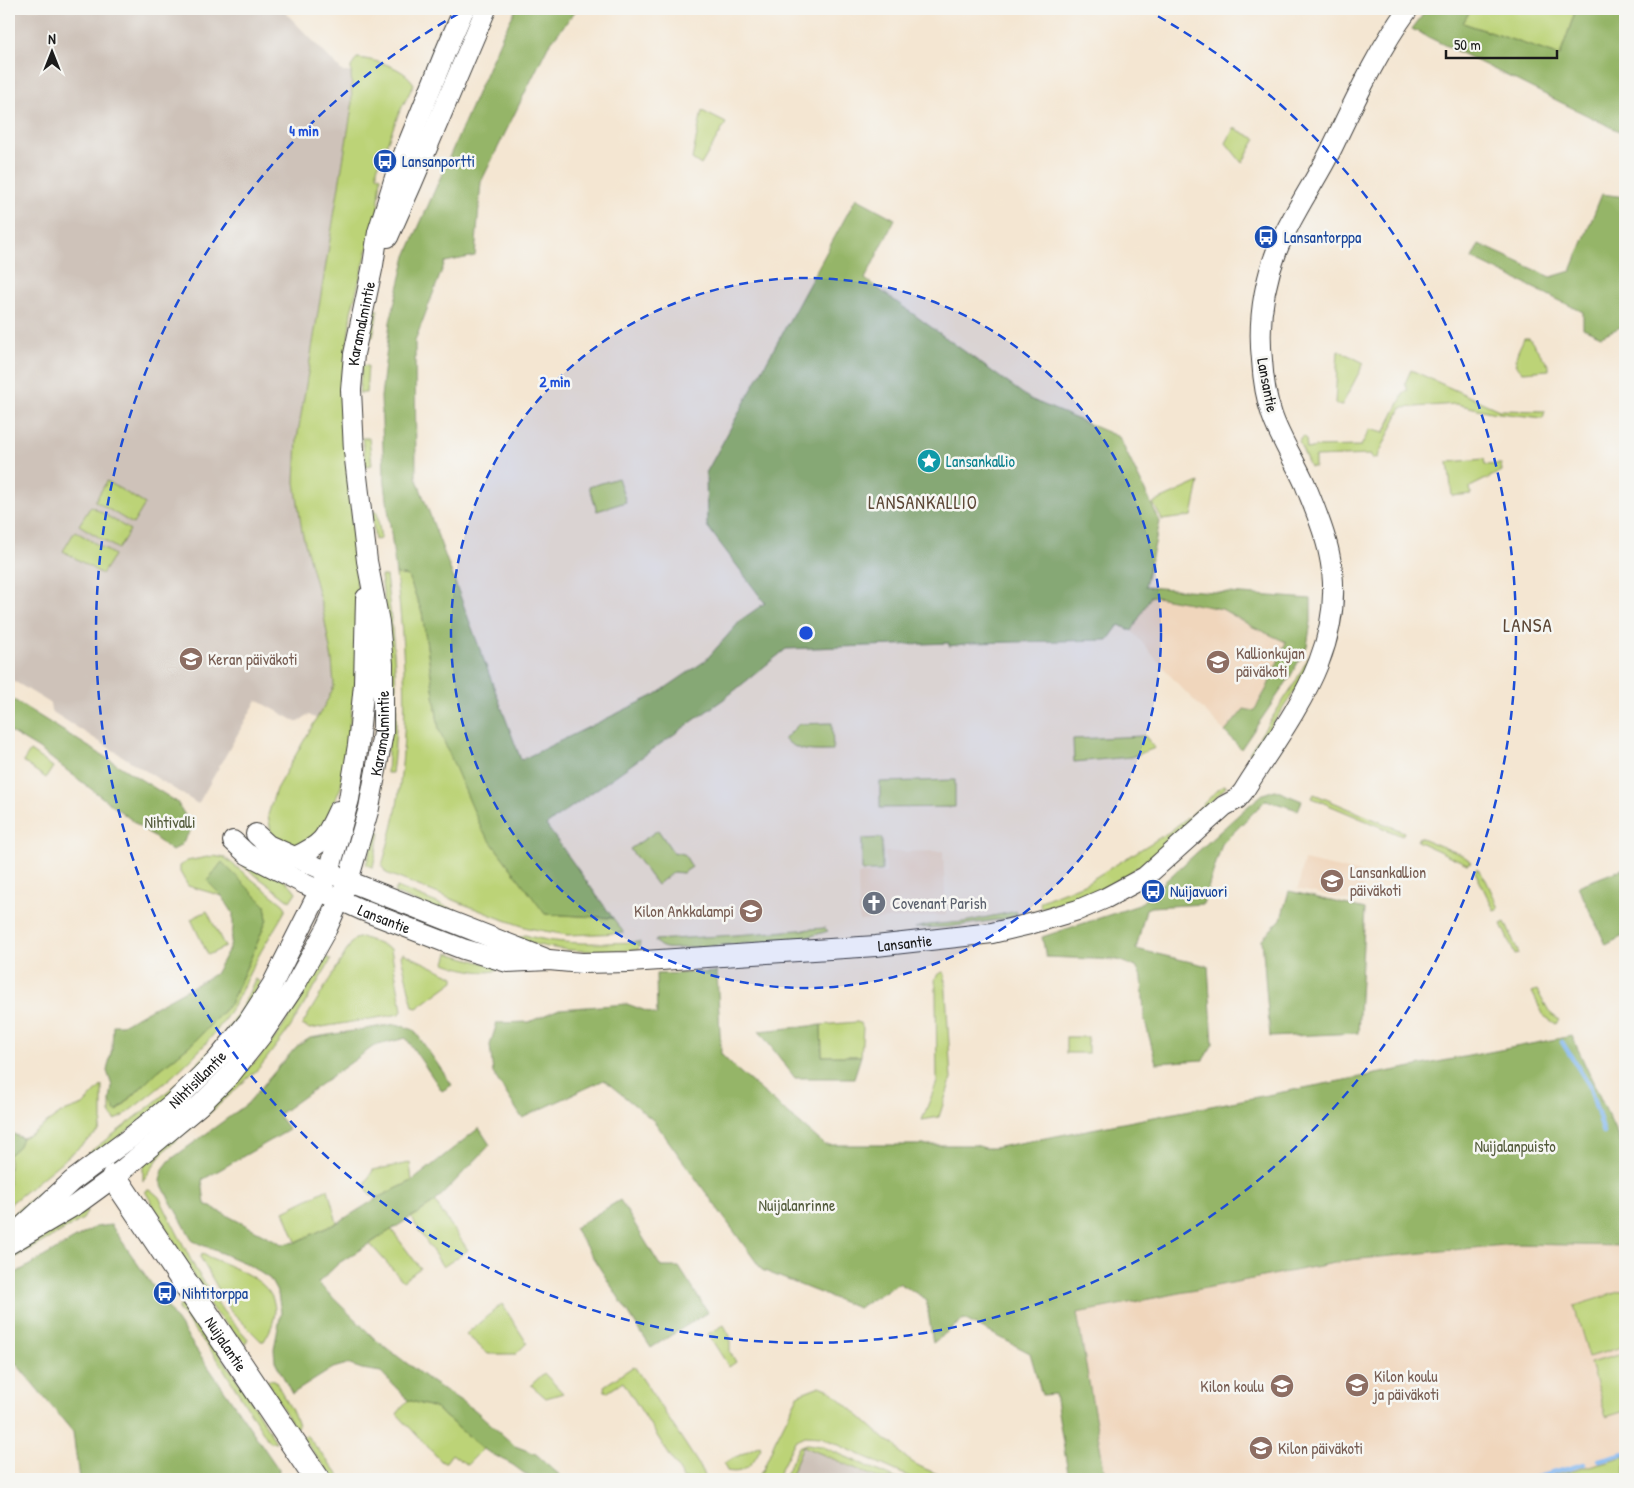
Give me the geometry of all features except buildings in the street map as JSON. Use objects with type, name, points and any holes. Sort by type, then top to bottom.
[{"type":"main road","name":"Nuijalantie","points":[[108,1168],[317,1479]]},
{"type":"street","name":"Karamalmintie","points":[[340,901],[348,881],[369,808],[383,733],[383,664],[379,622],[367,561],[354,451],[352,390],[354,354],[378,232],[397,171],[464,9]]},
{"type":"street","name":"Karamalmintie","points":[[373,265],[412,184],[486,9]]},
{"type":"street","name":"Lansantie","points":[[233,841],[248,854],[340,901],[456,946],[507,962],[548,960],[582,963],[629,962],[876,946],[992,932],[1030,924],[1078,910],[1106,898],[1145,877],[1224,806],[1237,799],[1243,792],[1307,692],[1317,669],[1331,624],[1333,600],[1332,570],[1323,531],[1301,476],[1272,414],[1261,359],[1263,301],[1270,271],[1281,242],[1324,162],[1372,65],[1408,9]]},
{"type":"street","name":"Karamalmintie","points":[[329,872],[350,799],[353,778],[364,684],[367,561]]},
{"type":"street","name":"Karamalmintie","points":[[294,857],[316,847],[328,832],[353,778]]},
{"type":"street","name":"Lansantie","points":[[256,834],[268,845],[348,881],[548,960]]},
{"type":"street","name":"Nihtisillantie","points":[[9,1244],[77,1204],[108,1168],[130,1138],[174,1103],[216,1061],[248,1022],[272,985],[329,872]]},
{"type":"street","name":"Nihtisillantie","points":[[9,1238],[72,1181],[108,1168],[200,1105],[230,1075],[261,1036],[294,987],[340,901]]},
{"type":"shaded area","points":[[9,9],[282,9],[343,72],[395,73],[351,212],[341,719],[317,719],[309,715],[297,722],[257,700],[198,804],[51,711],[50,703],[9,678]]},
{"type":"shaded area","name":"Kallionkujan päiväkoti","points":[[1151,596],[1222,609],[1253,627],[1286,641],[1267,688],[1254,712],[1244,709],[1225,732],[1177,683],[1132,631]]},
{"type":"shaded area","points":[[943,851],[946,915],[859,921],[858,874],[886,873],[885,852]]},
{"type":"shaded area","name":"Lansankallion päiväkoti","points":[[1304,860],[1366,874],[1359,903],[1298,889]]},
{"type":"shaded area","name":"Kilon koulu ja päiväkoti","points":[[1514,1244],[1625,1246],[1625,1456],[1543,1479],[1105,1479],[1076,1313],[1350,1260]]},
{"type":"shaded area","points":[[802,1446],[880,1479],[789,1479]]},
{"type":"green space","points":[[516,9],[577,9],[548,46],[481,182],[475,256],[445,262],[415,341],[416,477],[521,760],[655,695],[705,661],[742,619],[765,603],[707,526],[706,473],[856,198],[895,219],[865,279],[1030,399],[1119,437],[1160,522],[1145,587],[1311,599],[1311,622],[1307,646],[1290,677],[1241,749],[1225,732],[1244,709],[1254,711],[1267,688],[1286,642],[1253,627],[1222,609],[1151,596],[1132,631],[1119,625],[1108,640],[971,643],[949,646],[949,643],[786,649],[724,699],[546,825],[613,918],[545,914],[482,830],[439,730],[422,612],[408,576],[396,574],[384,475],[381,397],[390,322],[406,256],[503,34]]},
{"type":"green space","points":[[1427,9],[1471,9],[1463,23],[1560,56],[1575,9],[1625,9],[1625,134],[1412,29]]},
{"type":"green space","points":[[1471,9],[1575,9],[1560,56],[1463,23]]},
{"type":"green space","points":[[357,58],[389,65],[404,73],[414,84],[399,113],[377,169],[377,175],[381,177],[378,211],[351,312],[343,391],[359,612],[359,657],[341,787],[320,835],[306,844],[295,846],[280,842],[271,832],[268,815],[276,789],[334,686],[332,660],[323,611],[302,532],[295,482],[297,439],[352,107],[351,67]]},
{"type":"green space","points":[[702,111],[726,123],[701,165],[692,159]]},
{"type":"green space","points":[[1234,128],[1256,139],[1242,163],[1226,143]]},
{"type":"green space","points":[[1602,194],[1625,197],[1625,325],[1601,336],[1583,328],[1583,312],[1472,258],[1479,244],[1551,277],[1571,271]]},
{"type":"green space","points":[[372,309],[378,310],[373,337],[366,336]]},
{"type":"green space","points":[[1524,338],[1529,338],[1549,366],[1549,370],[1523,372],[1519,368],[1516,356]]},
{"type":"green space","points":[[1338,350],[1364,363],[1342,405],[1335,404]]},
{"type":"green space","points":[[362,365],[368,366],[366,393],[359,393]]},
{"type":"green space","points":[[1411,370],[1499,410],[1545,411],[1543,418],[1491,412],[1456,404],[1401,408],[1377,458],[1372,458],[1371,455],[1315,457],[1315,467],[1310,467],[1299,442],[1300,439],[1304,436],[1306,438],[1307,449],[1314,447],[1361,446],[1370,429],[1384,433],[1404,393],[1408,391],[1405,383]]},
{"type":"green space","points":[[362,438],[369,438],[372,465],[366,466]]},
{"type":"green space","points":[[1484,459],[1485,465],[1501,464],[1502,471],[1470,487],[1471,494],[1452,496],[1448,462]]},
{"type":"green space","points":[[618,478],[626,502],[597,511],[589,487]]},
{"type":"green space","points":[[107,481],[145,504],[133,524],[95,501]]},
{"type":"green space","points":[[1199,482],[1192,516],[1162,520],[1153,503]]},
{"type":"green space","points":[[91,506],[130,530],[118,549],[79,525]]},
{"type":"green space","points":[[371,512],[377,512],[381,539],[375,540]]},
{"type":"green space","points":[[75,531],[114,555],[102,574],[63,551]]},
{"type":"green space","points":[[396,574],[408,576],[422,612],[439,730],[545,914],[613,918],[624,933],[567,935],[528,928],[386,873],[382,866],[398,799],[405,714],[402,630]]},
{"type":"green space","points":[[381,576],[386,576],[395,674],[396,724],[392,773],[387,773],[386,612]]},
{"type":"green space","points":[[1314,651],[1304,677],[1253,753],[1249,753],[1296,681],[1309,656]]},
{"type":"green space","name":"Nihtivalli","points":[[9,697],[177,802],[191,830],[180,846],[172,851],[39,749],[9,731]]},
{"type":"green space","points":[[832,723],[833,751],[801,749],[784,739],[799,724]]},
{"type":"green space","points":[[1145,736],[1155,748],[1131,757],[1074,762],[1073,739]]},
{"type":"green space","points":[[30,751],[53,767],[46,778],[23,762]]},
{"type":"green space","points":[[955,780],[955,807],[880,808],[880,782]]},
{"type":"green space","points":[[1223,785],[1226,786],[1225,788],[1185,829],[1164,847],[1121,878],[1097,891],[1070,901],[1041,908],[1041,901],[1086,883],[1169,832],[1197,810]]},
{"type":"green space","points":[[1275,790],[1302,801],[1298,810],[1266,800],[1222,844],[1203,904],[1151,907],[1146,909],[1136,949],[1208,966],[1213,1044],[1203,1060],[1156,1063],[1144,1017],[1142,978],[1136,967],[1118,960],[1046,957],[1042,937],[1139,905],[1247,807],[1263,794]]},
{"type":"green space","points":[[1314,794],[1404,832],[1402,836],[1312,798]]},
{"type":"green space","points":[[658,830],[673,852],[684,854],[692,867],[683,873],[673,872],[657,885],[630,849]]},
{"type":"green space","points":[[376,831],[380,833],[373,867],[366,865]]},
{"type":"green space","points":[[1419,837],[1462,855],[1472,862],[1467,864],[1417,841]]},
{"type":"green space","points":[[882,838],[882,871],[862,871],[862,839]]},
{"type":"green space","points":[[213,856],[225,858],[283,904],[286,908],[285,911],[257,958],[234,1004],[209,1040],[151,1094],[115,1120],[110,1113],[110,1101],[117,1112],[158,1071],[196,1040],[230,1004],[267,919],[265,905],[222,863],[207,881],[222,896],[188,886],[180,872],[180,866],[187,861]]},
{"type":"green space","points":[[222,862],[265,905],[267,919],[256,946],[230,1004],[196,1040],[158,1071],[116,1112],[110,1101],[112,1086],[107,1071],[112,1049],[113,1025],[122,1025],[215,974],[230,947],[233,913],[222,896],[207,881]]},
{"type":"green space","points":[[243,864],[265,871],[286,881],[296,892],[290,901],[243,866]]},
{"type":"green space","points":[[1477,868],[1486,880],[1499,908],[1494,910],[1475,872]]},
{"type":"green space","points":[[1625,868],[1625,935],[1606,945],[1578,886]]},
{"type":"green space","points":[[397,887],[457,911],[454,917],[394,893]]},
{"type":"green space","points":[[1289,891],[1365,909],[1358,1033],[1270,1037],[1262,939],[1281,919]]},
{"type":"green space","points":[[207,911],[225,947],[208,955],[191,919]]},
{"type":"green space","points":[[1017,911],[1017,914],[1009,918],[949,927],[915,928],[964,922]]},
{"type":"green space","points":[[1505,922],[1519,954],[1515,955],[1501,924]]},
{"type":"green space","points":[[825,928],[828,931],[798,940],[671,948],[660,946],[655,940],[736,935]]},
{"type":"green space","points":[[525,935],[568,942],[640,942],[638,950],[577,950],[547,947],[517,939]]},
{"type":"green space","points":[[362,937],[391,949],[402,1010],[400,1014],[310,1029],[302,1025],[352,942]]},
{"type":"green space","points":[[403,953],[454,977],[454,981],[417,1008],[413,1007],[401,956]]},
{"type":"green space","points":[[448,953],[501,968],[496,971],[482,972],[457,967],[445,963]]},
{"type":"green space","points":[[326,957],[331,960],[290,1028],[260,1067],[211,1112],[168,1147],[143,1181],[143,1167],[148,1158],[259,1058],[281,1030]]},
{"type":"green space","name":"Nuijalanpuisto","points":[[717,972],[721,1054],[825,1145],[975,1145],[994,1148],[1572,1036],[1625,1152],[1625,1246],[1514,1244],[1350,1260],[1077,1313],[1105,1479],[1069,1479],[1055,1394],[1042,1395],[1030,1353],[964,1319],[933,1343],[926,1299],[899,1283],[858,1308],[762,1270],[654,1121],[604,1080],[522,1118],[493,1073],[490,1045],[497,1023],[529,1022],[559,1009],[627,1004],[657,1015],[656,974]]},
{"type":"green space","points":[[943,972],[945,974],[951,1080],[939,1117],[922,1120],[937,1082],[935,979],[938,974]]},
{"type":"green space","points":[[255,979],[260,982],[251,1003],[240,1021],[165,1103],[72,1171],[73,1165],[165,1094],[187,1074],[226,1031],[242,1007]]},
{"type":"green space","points":[[1537,990],[1549,1012],[1559,1020],[1556,1024],[1544,1016],[1532,992]]},
{"type":"green space","points":[[857,1022],[863,1028],[861,1056],[822,1056],[821,1025]]},
{"type":"green space","points":[[396,1024],[414,1030],[452,1085],[442,1091],[406,1038],[374,1046],[278,1115],[289,1130],[202,1180],[205,1204],[282,1244],[296,1242],[337,1223],[379,1197],[412,1181],[479,1128],[490,1145],[435,1202],[339,1263],[318,1283],[376,1340],[429,1380],[475,1410],[515,1446],[536,1454],[564,1479],[532,1479],[513,1465],[483,1449],[435,1408],[408,1400],[381,1372],[347,1364],[333,1368],[292,1394],[275,1361],[274,1349],[281,1312],[278,1294],[270,1279],[247,1264],[193,1241],[160,1181],[163,1169],[170,1160],[247,1104],[296,1047],[310,1038]]},
{"type":"green space","points":[[821,1025],[822,1056],[861,1056],[854,1078],[795,1078],[759,1031]]},
{"type":"green space","points":[[1066,1037],[1088,1037],[1088,1053],[1066,1053]]},
{"type":"green space","points":[[102,1085],[102,1122],[99,1131],[9,1205],[9,1132],[22,1138],[33,1133],[61,1113],[83,1105]]},
{"type":"green space","points":[[9,1132],[22,1138],[19,1146],[9,1155]]},
{"type":"green space","points":[[410,1163],[412,1181],[379,1197],[368,1193],[365,1184],[373,1170]]},
{"type":"green space","points":[[61,1175],[65,1179],[9,1225],[9,1217]]},
{"type":"green space","points":[[328,1189],[337,1223],[296,1242],[284,1211]]},
{"type":"green space","points":[[148,1190],[159,1197],[196,1270],[223,1311],[248,1339],[246,1344],[211,1307],[145,1191]]},
{"type":"green space","points":[[620,1200],[661,1267],[679,1267],[708,1312],[651,1348],[574,1228]]},
{"type":"green space","points":[[435,1202],[468,1250],[443,1267],[411,1218]]},
{"type":"green space","points":[[86,1209],[87,1212],[83,1219],[9,1261],[9,1255],[34,1242]]},
{"type":"green space","points":[[111,1225],[279,1470],[278,1477],[275,1479],[79,1479],[73,1432],[9,1355],[9,1277],[95,1227]]},
{"type":"green space","points":[[391,1229],[420,1268],[403,1281],[370,1244]]},
{"type":"green space","points":[[202,1254],[248,1275],[261,1284],[270,1294],[275,1307],[273,1322],[264,1341],[261,1341],[231,1311],[200,1257]]},
{"type":"green space","points":[[1625,1290],[1625,1346],[1589,1357],[1574,1306]]},
{"type":"green space","points":[[181,1304],[201,1327],[241,1385],[276,1442],[269,1442],[218,1360],[178,1309]]},
{"type":"green space","points":[[502,1304],[527,1343],[516,1354],[488,1354],[466,1334]]},
{"type":"green space","points":[[724,1325],[730,1336],[730,1352],[736,1362],[729,1367],[708,1334]]},
{"type":"green space","points":[[1625,1353],[1625,1411],[1606,1417],[1590,1363]]},
{"type":"green space","points":[[634,1366],[703,1471],[706,1479],[682,1479],[682,1475],[623,1382],[608,1392],[605,1391],[604,1386]]},
{"type":"green space","points":[[544,1373],[563,1393],[546,1398],[531,1385]]},
{"type":"green space","points":[[267,1379],[275,1380],[292,1410],[298,1426],[295,1429],[279,1402]]},
{"type":"green space","points":[[820,1386],[830,1390],[886,1440],[895,1445],[908,1459],[949,1479],[914,1479],[821,1437],[805,1436],[795,1441],[776,1479],[755,1479],[763,1470],[775,1441],[799,1394]]},
{"type":"green space","points":[[408,1400],[435,1408],[483,1449],[467,1465],[452,1454],[446,1462],[442,1462],[397,1414]]},
{"type":"green space","points":[[306,1435],[342,1479],[334,1479],[302,1438]]},
{"type":"green space","points":[[807,1444],[821,1446],[897,1479],[880,1479],[803,1446],[789,1479],[783,1479],[799,1447]]},
{"type":"green space","points":[[760,1445],[761,1448],[748,1467],[734,1472],[727,1471],[724,1463]]},
{"type":"green space","points":[[1625,1456],[1625,1479],[1543,1479]]},
{"type":"waterway","points":[[1562,1042],[1589,1085],[1604,1133]]},
{"type":"waterway","points":[[1599,1460],[1625,1453]]},
{"type":"waterway","points":[[1531,1479],[1584,1464]]},
{"type":"place","name":"Lansanportti","points":[[385,161]]},
{"type":"place","name":"Lansantorppa","points":[[1266,237]]},
{"type":"place","name":"Lansankallio","points":[[929,461]]},
{"type":"place","name":"Keran päiväkoti","points":[[191,659]]},
{"type":"place","name":"Kallionkujan päiväkoti","points":[[1218,662]]},
{"type":"place","name":"Lansankallion päiväkoti","points":[[1332,881]]},
{"type":"place","name":"Nuijavuori","points":[[1153,891]]},
{"type":"place","name":"Covenant Parish","points":[[874,903]]},
{"type":"place","name":"Kilon Ankkalampi","points":[[751,911]]},
{"type":"place","name":"Nihtitorppa","points":[[165,1293]]},
{"type":"place","name":"Kilon koulu ja päiväkoti","points":[[1357,1385]]},
{"type":"place","name":"Kilon koulu","points":[[1282,1386]]},
{"type":"place","name":"Kilon päiväkoti","points":[[1261,1448]]},
{"type":"district","name":"LANSANKALLIO","points":[[923,503]]},
{"type":"district","name":"LANSA","points":[[1528,625]]},
{"type":"park label","name":"Nuijalanrinne","points":[[797,1205]]}]
